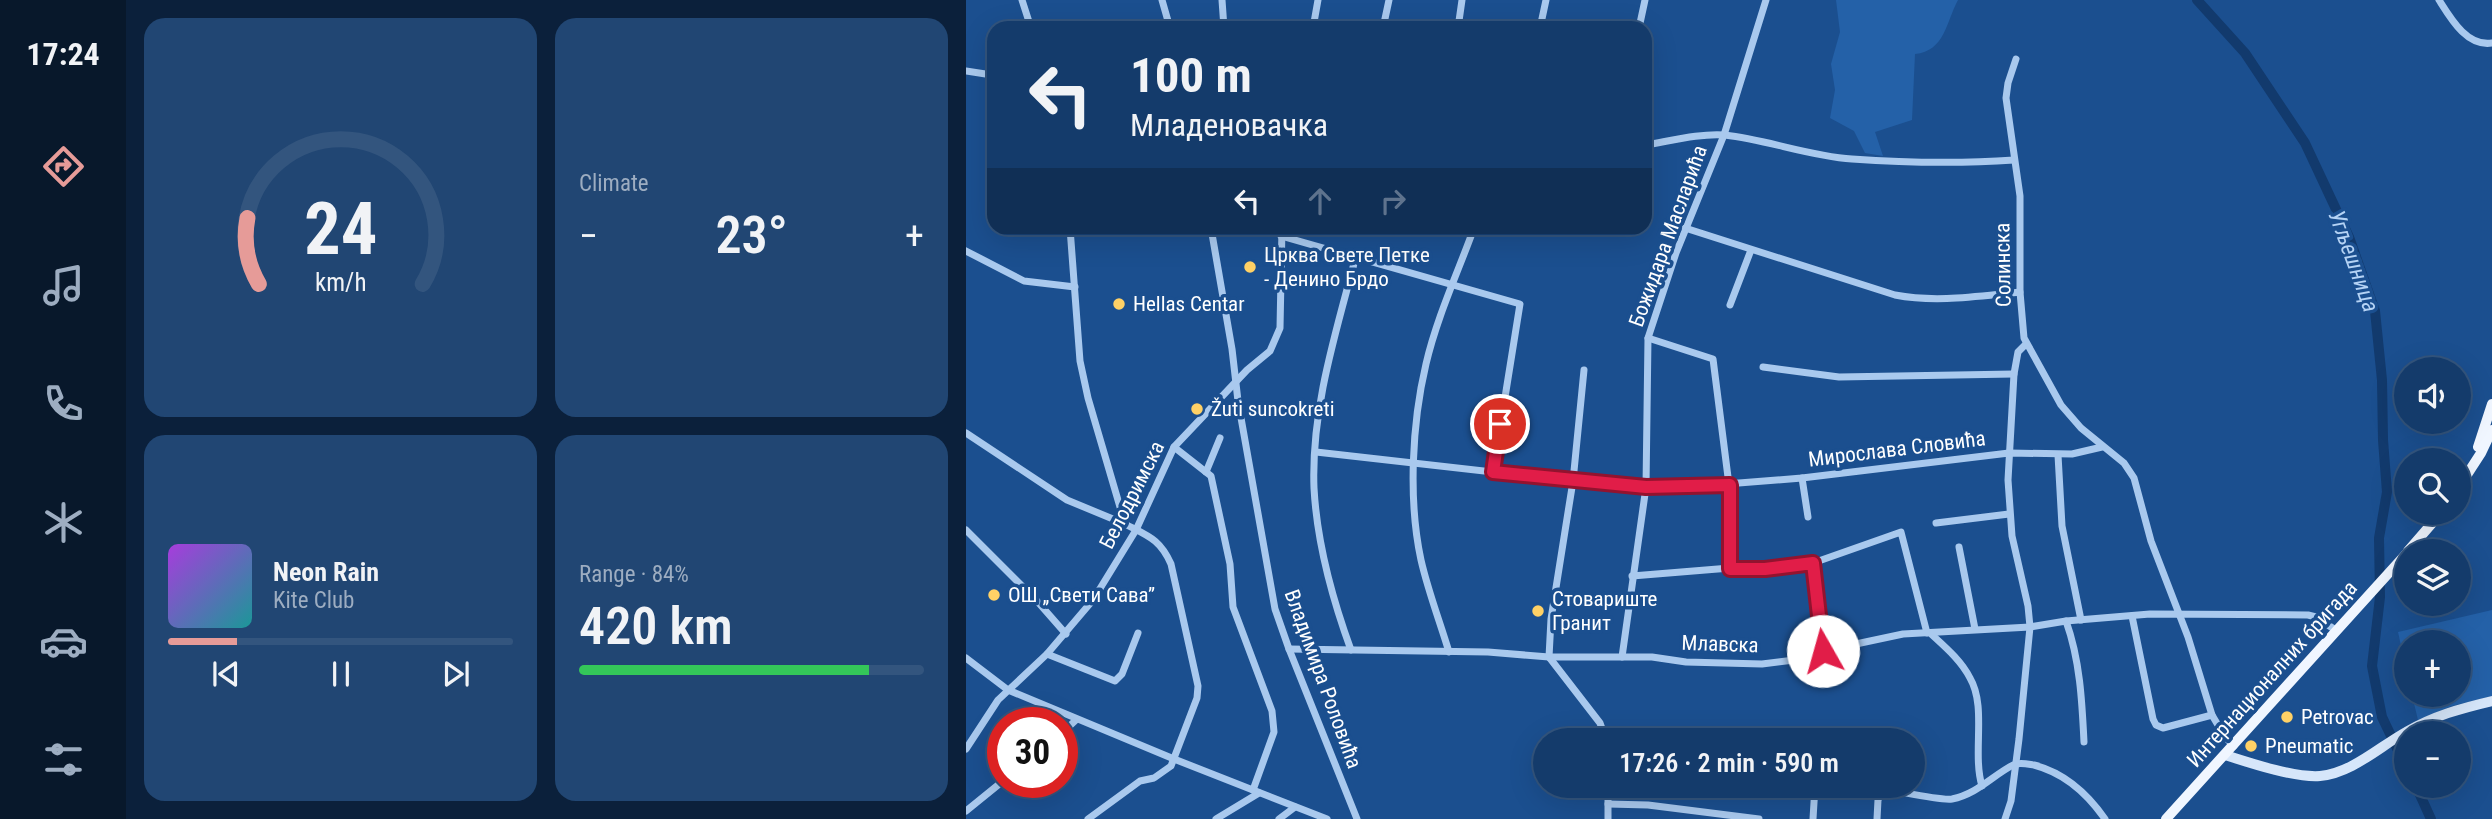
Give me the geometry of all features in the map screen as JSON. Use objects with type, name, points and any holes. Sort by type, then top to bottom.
[{"type":"main road","points":[[2471,466],[2492,404]]},
{"type":"main road","points":[[2471,466],[2492,430]]},
{"type":"main road","name":"Интернационалних бригада","points":[[2418,539],[2431,525]]},
{"type":"main road","name":"Интернационалних бригада","points":[[2166,819],[2394,567]]},
{"type":"street","points":[[1022,0],[1029,21]]},
{"type":"street","points":[[1162,0],[1168,21]]},
{"type":"street","points":[[1222,0],[1224,21]]},
{"type":"street","points":[[1314,21],[1318,0]]},
{"type":"street","points":[[1384,21],[1389,0]]},
{"type":"street","points":[[1459,21],[1462,0]]},
{"type":"street","points":[[1542,21],[1546,0]]},
{"type":"street","points":[[1640,21],[1645,0]]},
{"type":"street","name":"Божидара Масларића","points":[[1622,657],[1646,487],[1648,338],[1685,228],[1724,135],[1766,0]]},
{"type":"street","points":[[2439,0],[2462,32],[2476,43],[2492,43]]},
{"type":"street","name":"Солинска","points":[[2017,59],[2008,83],[2006,98],[2020,196],[2022,333],[2062,405],[2081,428],[2124,463],[2134,478],[2151,541],[2188,637],[2213,715],[2225,737],[2234,746]]},
{"type":"street","points":[[966,71],[987,74]]},
{"type":"street","points":[[1652,144],[1724,135],[1853,159],[1950,164],[2014,160]]},
{"type":"street","points":[[1685,228],[1909,298],[1948,299],[2020,292]]},
{"type":"street","points":[[1071,235],[1080,361],[1088,398],[1125,524]]},
{"type":"street","points":[[1212,235],[1233,348],[1236,382]]},
{"type":"street","name":"Белодримска","points":[[966,749],[1008,690],[1066,634],[1093,600],[1136,530],[1174,447],[1236,382],[1270,351],[1280,328],[1282,235]]},
{"type":"street","points":[[1291,235],[1520,304],[1493,472]]},
{"type":"street","points":[[1449,652],[1421,559],[1413,461],[1417,414],[1426,363],[1471,235]]},
{"type":"street","points":[[1730,306],[1751,250]]},
{"type":"street","points":[[966,251],[1024,281],[1075,287]]},
{"type":"street","points":[[1351,650],[1333,601],[1314,487],[1321,400],[1356,256]]},
{"type":"street","points":[[1648,338],[1713,359],[1730,485],[1730,569]]},
{"type":"street","points":[[2006,819],[2016,763],[2030,627],[2009,514],[2009,453],[2014,374],[2017,355],[2026,344]]},
{"type":"street","points":[[1763,367],[1839,377],[2014,374]]},
{"type":"street","points":[[1584,370],[1573,481],[1551,619],[1549,657],[1602,728]]},
{"type":"street","name":"Владимира Роловића","points":[[1236,382],[1275,609],[1357,819]]},
{"type":"street","points":[[966,433],[1067,500],[1153,537],[1165,549],[1179,597],[1198,686],[1196,698],[1171,766],[1160,774],[1140,781],[1088,819]]},
{"type":"street","points":[[1206,472],[1220,438]]},
{"type":"street","points":[[1174,447],[1211,476],[1230,564],[1233,607],[1272,711],[1274,732],[1256,791],[1216,819]]},
{"type":"street","points":[[2081,620],[2062,526],[2058,455],[2082,453],[2102,447]]},
{"type":"street","name":"Мирослава Словића","points":[[1316,452],[1646,487],[1730,485],[2009,453],[2058,455]]},
{"type":"street","points":[[1802,478],[1808,517]]},
{"type":"street","points":[[1936,523],[2009,514]]},
{"type":"street","points":[[966,530],[1066,634]]},
{"type":"street","points":[[1632,576],[1765,569],[1813,563],[1901,532],[1929,633],[1951,652],[1971,678],[1977,694],[1978,755],[1982,786]]},
{"type":"street","points":[[1959,547],[1975,629]]},
{"type":"street","points":[[1813,563],[1823,651]]},
{"type":"street","points":[[2132,615],[2153,719],[2157,725],[2164,728],[2213,715]]},
{"type":"street","name":"Млавска","points":[[1289,649],[1517,653],[1549,657],[1652,657],[1686,662],[1762,664],[1794,660],[1903,634],[2030,627],[2132,615],[2308,615],[2316,617],[2337,631]]},
{"type":"street","points":[[2066,621],[2074,642],[2084,742]]},
{"type":"street","points":[[1047,654],[1115,681],[1120,677],[1138,633]]},
{"type":"street","points":[[966,658],[1008,690],[1047,707]]},
{"type":"street","points":[[2225,755],[2309,776],[2322,775],[2351,765],[2409,730],[2456,709],[2492,701]]},
{"type":"street","points":[[1078,721],[1327,819]]},
{"type":"street","points":[[1925,795],[1949,799],[1971,793],[2016,763],[2042,768],[2064,778],[2086,795],[2105,819]]},
{"type":"street","points":[[966,811],[987,794]]},
{"type":"street","points":[[1608,798],[1608,819]]},
{"type":"street","points":[[1813,819],[1814,798]]},
{"type":"street","points":[[1877,819],[1879,798]]},
{"type":"street","points":[[1608,804],[1648,805],[1759,819]]},
{"type":"street","points":[[1279,819],[1295,807]]},
{"type":"shaded area","points":[[1836,0],[1958,0],[1939,41],[1925,52],[1915,54],[1912,120],[1875,132],[1883,156],[1865,153],[1854,131],[1830,118],[1835,90],[1831,64],[1840,32]]},
{"type":"shaded area","points":[[2492,610],[2492,696],[2471,701],[2471,630],[2407,630]]},
{"type":"shaded area","points":[[2415,707],[2450,707],[2418,720]]},
{"type":"waterway","name":"Угљешница","points":[[2197,0],[2245,53],[2305,143],[2349,237],[2375,311],[2382,380],[2387,492],[2379,538],[2380,597],[2372,666],[2382,717],[2394,742]]},
{"type":"waterway","name":"Угљешница","points":[[2421,798],[2431,819]]},
{"type":"place","name":"Црква Свете Петке - Денино Брдо","points":[[1250,267]]},
{"type":"place","name":"Hellas Centar","points":[[1119,304]]},
{"type":"place","name":"Žuti suncokreti","points":[[1197,409]]},
{"type":"place","name":"ОШ „Свети Сава”","points":[[994,595]]},
{"type":"place","name":"Стовариште Гранит","points":[[1538,611]]},
{"type":"place","name":"Petrovac","points":[[2287,717]]},
{"type":"place","name":"Pneumatic","points":[[2251,746]]},
{"type":"route","points":[[1500,424],[1493,472],[1646,487],[1730,485],[1730,569],[1765,569],[1813,563],[1823,651]]}]
